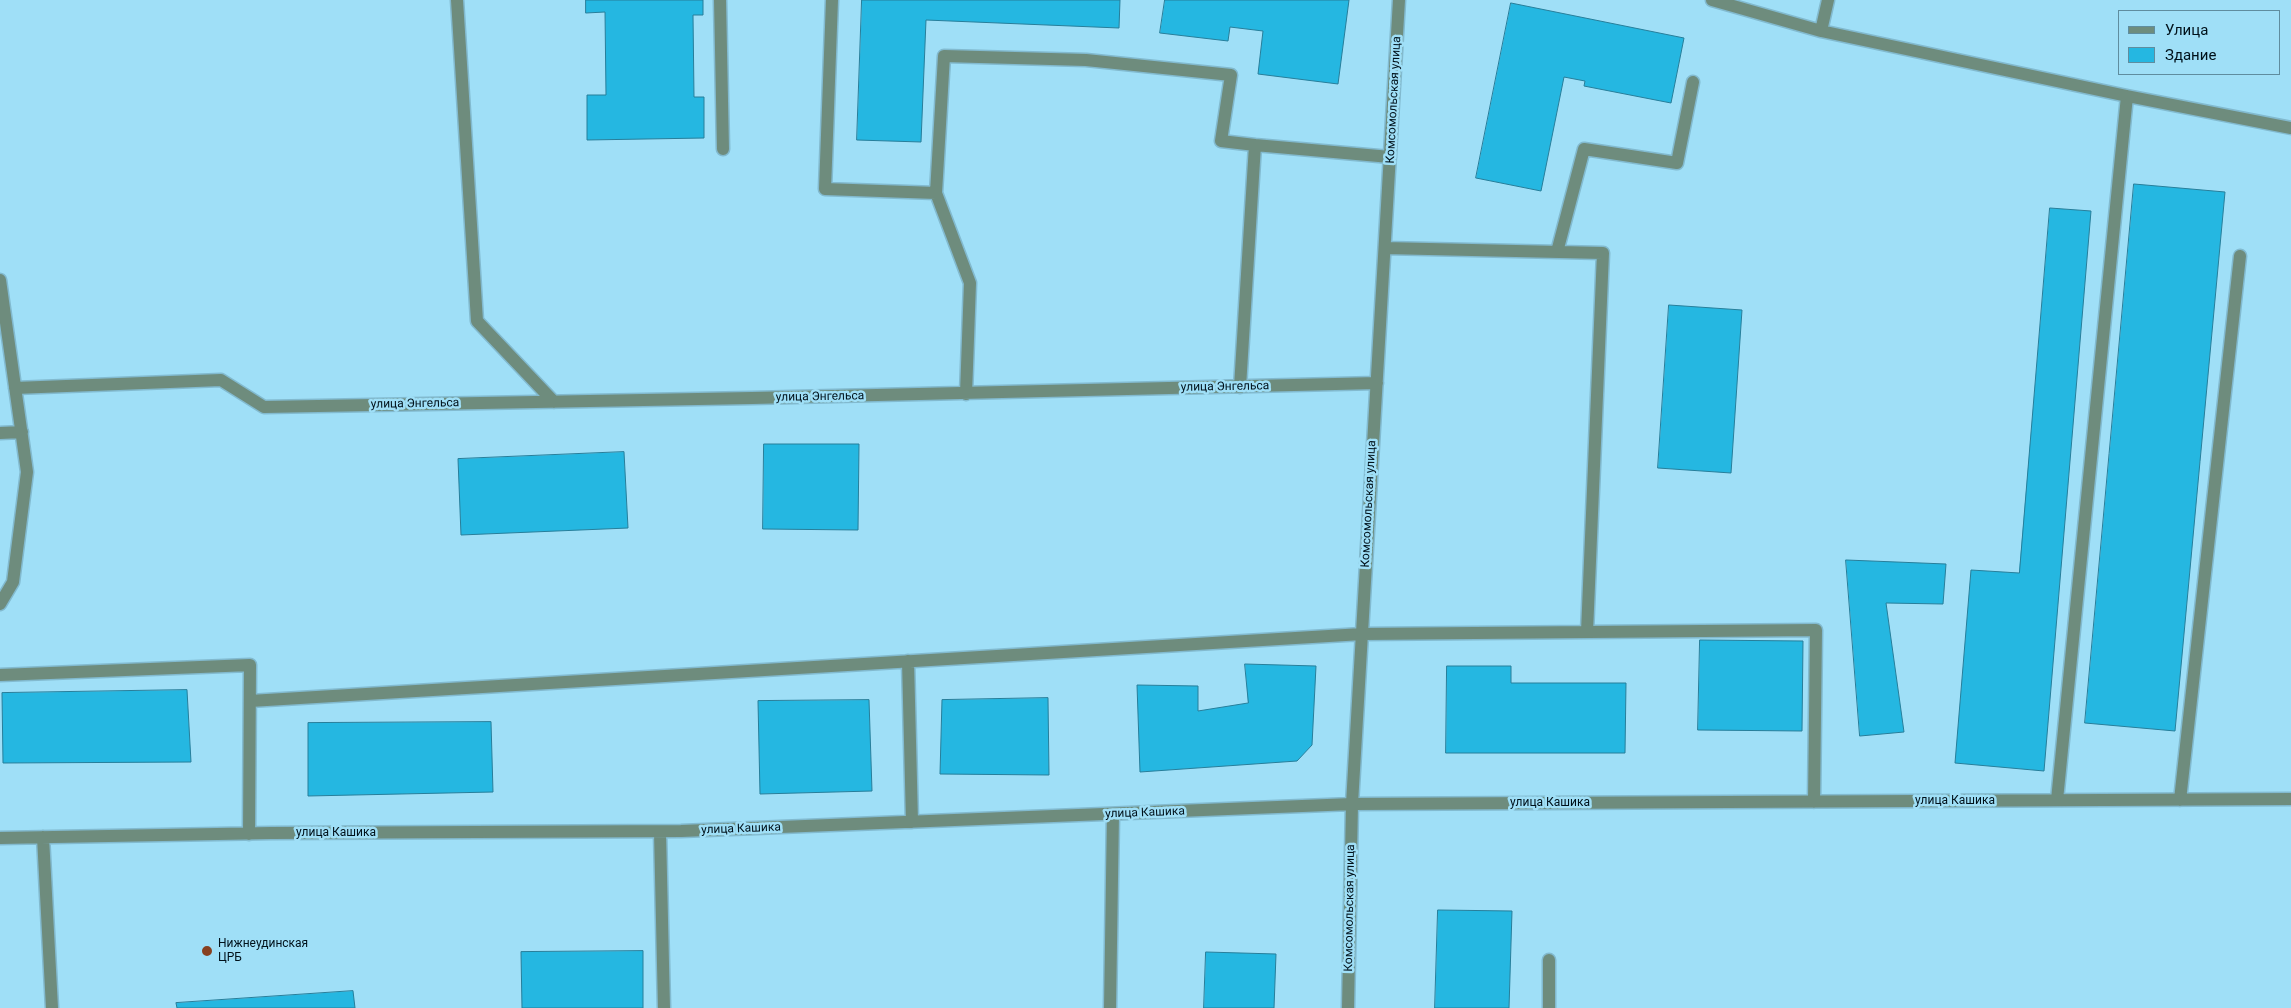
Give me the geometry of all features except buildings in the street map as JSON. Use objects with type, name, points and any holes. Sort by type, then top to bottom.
[{"type":"street","points":[[458,0],[477,321],[554,402]]},
{"type":"street","points":[[720,0],[723,149]]},
{"type":"street","points":[[832,0],[825,189],[936,193]]},
{"type":"street","name":"Комсомольская улица","points":[[1348,1008],[1352,804],[1399,0]]},
{"type":"street","points":[[1712,0],[1822,31],[2127,96],[2291,128]]},
{"type":"street","points":[[1822,31],[1828,0]]},
{"type":"street","points":[[966,394],[970,283],[936,193],[944,56],[1086,60],[1231,75],[1221,141],[1390,157]]},
{"type":"street","points":[[1557,252],[1584,149],[1677,163],[1693,82]]},
{"type":"street","points":[[2057,800],[2127,96]]},
{"type":"street","points":[[1240,387],[1255,145]]},
{"type":"street","points":[[1385,248],[1603,253],[1587,632]]},
{"type":"street","points":[[2180,800],[2240,256]]},
{"type":"street","points":[[0,280],[27,472],[13,582],[0,604]]},
{"type":"street","name":"улица Энгельса","points":[[16,388],[221,380],[264,407],[966,394],[1377,384]]},
{"type":"street","points":[[0,433],[22,432]]},
{"type":"street","points":[[250,700],[1362,634],[1816,630],[1814,802]]},
{"type":"street","points":[[908,661],[912,822]]},
{"type":"street","points":[[0,674],[250,665],[249,834]]},
{"type":"street","name":"улица Кашика","points":[[0,838],[249,834],[660,832],[1352,804],[2291,799]]},
{"type":"street","points":[[1110,1008],[1113,814]]},
{"type":"street","points":[[660,832],[664,1008]]},
{"type":"street","points":[[43,837],[52,1008]]},
{"type":"street","points":[[1549,960],[1549,1008]]},
{"type":"place","name":"Нижнеудинская ЦРБ","points":[[207,951]]}]
